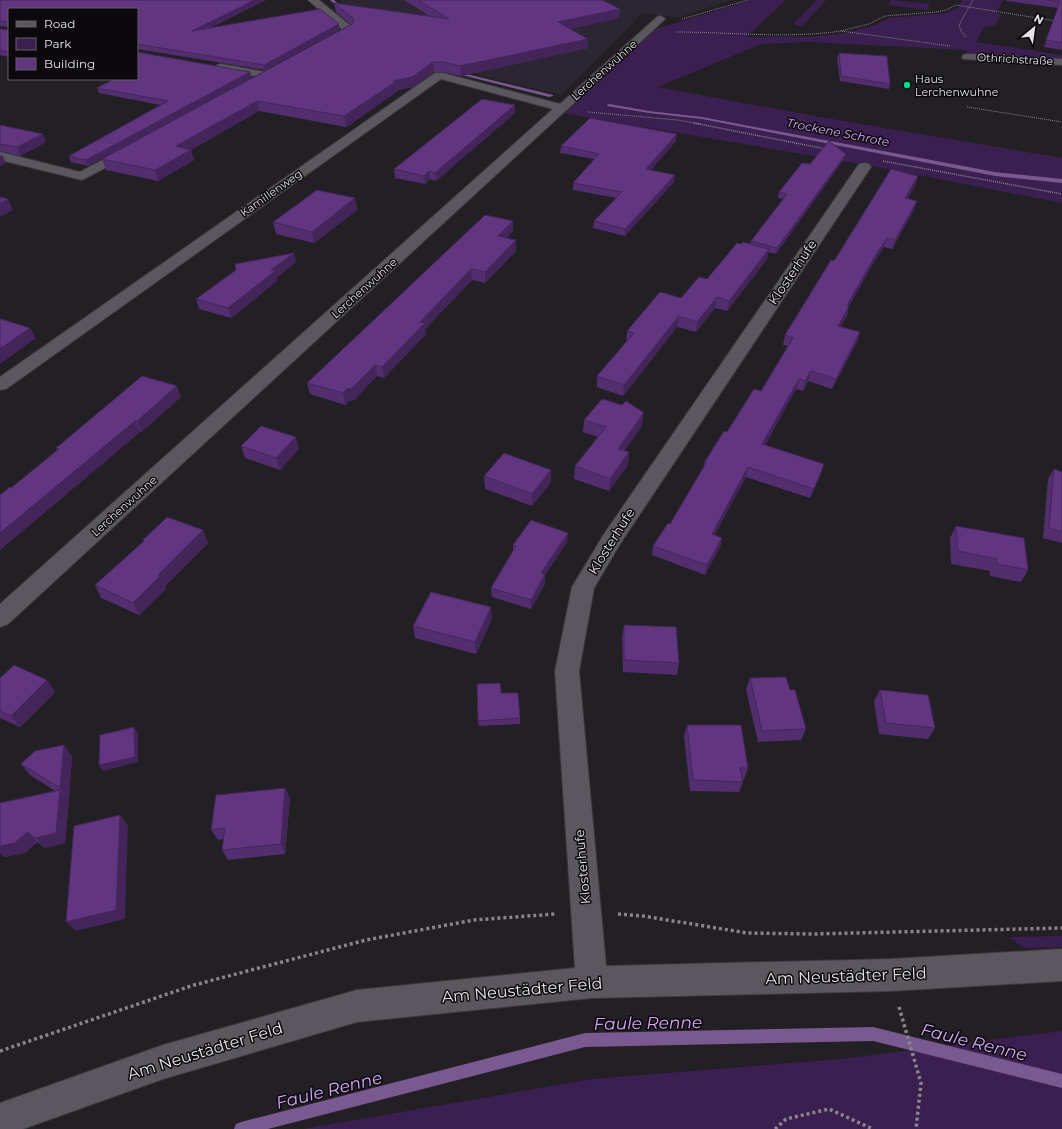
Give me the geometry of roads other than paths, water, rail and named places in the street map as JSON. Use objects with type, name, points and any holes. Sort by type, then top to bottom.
[{"type":"street","points":[[313,0],[349,30],[318,47]]},
{"type":"street","name":"Lerchenwuhne","points":[[0,618],[660,19]]},
{"type":"street","name":"Othrichstraße","points":[[967,57],[1062,62]]},
{"type":"street","points":[[212,66],[268,73],[245,86]]},
{"type":"street","name":"Kamillenweg","points":[[0,385],[439,75],[562,108]]},
{"type":"street","points":[[0,156],[82,176],[143,142]]},
{"type":"street","points":[[6,170],[23,161]]},
{"type":"street","name":"Klosterhufe","points":[[592,982],[567,671],[583,587],[612,538],[870,163]]},
{"type":"street","name":"Am Neustädter Feld","points":[[0,1120],[163,1062],[357,1006],[592,982],[890,975],[1062,965]]},
{"type":"waterway","name":"Trockene Schrote","points":[[332,0],[344,11]]},
{"type":"waterway","name":"Trockene Schrote","points":[[456,72],[551,96]]},
{"type":"waterway","name":"Trockene Schrote","points":[[609,105],[649,112],[702,118],[995,174],[1062,181]]},
{"type":"waterway","name":"Faule Renne","points":[[241,1129],[585,1040],[873,1034],[1062,1081]]},
{"type":"place","name":"Haus Lerchenwuhne","points":[[907,85]]}]
